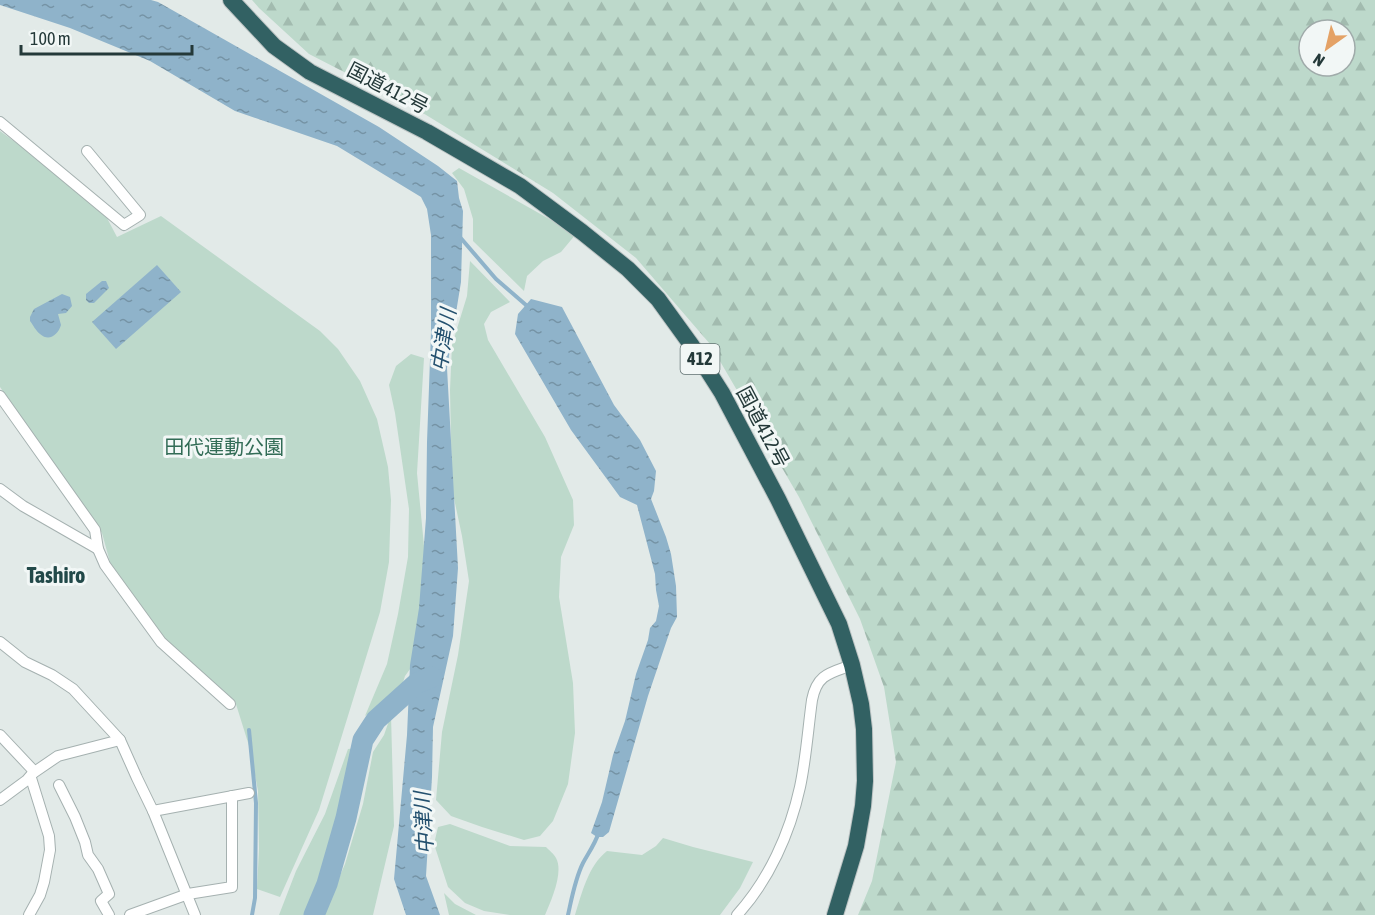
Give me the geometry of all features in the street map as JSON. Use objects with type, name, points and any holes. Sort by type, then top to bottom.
[{"type":"highway","name":"国道412号","points":[[231,0],[273,46],[310,72],[427,132],[520,186],[582,232],[628,268],[658,299],[692,346],[722,393],[778,499],[839,624],[852,665],[864,729],[866,781],[856,846],[835,915]]},
{"type":"street","points":[[0,122],[124,225],[140,215],[87,151]]},
{"type":"street","points":[[0,396],[95,530],[98,549],[105,565],[161,642],[230,705]]},
{"type":"street","points":[[0,489],[23,506],[98,549]]},
{"type":"street","points":[[0,642],[25,662],[52,675],[73,689],[120,740],[153,811],[195,915]]},
{"type":"street","points":[[737,915],[766,875],[790,823],[800,784],[812,700],[818,682],[828,673],[852,665]]},
{"type":"street","points":[[0,735],[32,769],[49,836],[50,849],[44,882],[40,895],[28,915]]},
{"type":"street","points":[[0,800],[58,756],[120,740]]},
{"type":"street","points":[[59,785],[75,817],[88,855],[98,869],[109,894],[101,901],[109,915]]},
{"type":"street","points":[[153,811],[249,793]]},
{"type":"street","points":[[130,915],[188,894],[232,887],[232,796]]},
{"type":"green space","points":[[252,0],[1375,0],[1375,915],[858,915],[872,881],[896,762],[884,687],[860,619],[799,497],[710,344],[636,258],[553,193],[418,110],[309,54]]},
{"type":"green space","name":"田代運動公園","points":[[0,131],[48,166],[107,218],[117,237],[161,216],[320,331],[338,349],[360,381],[377,419],[388,467],[391,500],[389,562],[380,612],[319,810],[280,897],[257,889],[258,791],[250,749],[235,701],[164,638],[111,566],[102,533],[0,387]]},
{"type":"green space","points":[[459,168],[576,234],[561,252],[543,261],[527,276],[524,291],[473,241],[473,219],[464,189],[452,173]]},
{"type":"green space","points":[[470,261],[510,302],[491,312],[484,324],[488,340],[545,437],[573,500],[574,525],[561,557],[559,597],[573,683],[575,733],[568,784],[553,821],[540,836],[524,840],[451,816],[436,800],[442,732],[458,655],[469,581],[452,489],[450,390],[452,345],[467,296]]},
{"type":"green space","points":[[411,354],[424,358],[417,473],[427,577],[418,658],[405,676],[400,692],[365,716],[387,664],[408,557],[409,509],[389,385],[396,366]]},
{"type":"green space","points":[[391,715],[394,826],[373,915],[323,915],[345,864],[363,804],[373,752],[384,735]]},
{"type":"green space","points":[[356,748],[350,787],[341,819],[307,915],[279,915],[296,871],[325,814],[348,749]]},
{"type":"green space","points":[[450,824],[510,846],[546,847],[556,858],[558,878],[545,915],[510,915],[484,911],[465,903],[448,887],[434,844],[438,827]]},
{"type":"green space","points":[[663,838],[753,862],[740,888],[720,915],[575,915],[590,872],[600,857],[607,851],[642,855],[656,846]]},
{"type":"green space","points":[[444,893],[455,904],[476,915],[449,915]]},
{"type":"water","name":"中津川","points":[[0,0],[151,0],[158,2],[379,127],[457,181],[463,211],[461,282],[447,368],[458,568],[453,636],[433,727],[426,876],[440,915],[406,915],[394,879],[407,735],[410,665],[419,608],[426,518],[431,332],[431,235],[427,209],[421,197],[337,146],[235,111],[150,61],[70,28],[0,5]]},
{"type":"water","points":[[157,265],[181,292],[116,349],[92,322]]},
{"type":"water","points":[[102,281],[106,281],[109,288],[94,303],[89,303],[86,300],[86,294]]},
{"type":"water","points":[[62,294],[70,297],[72,306],[66,313],[58,314],[61,325],[58,332],[50,337],[43,336],[30,321],[30,317],[34,309]]},
{"type":"water","points":[[531,299],[562,307],[614,405],[640,440],[656,471],[651,499],[671,554],[676,586],[677,617],[671,628],[648,696],[609,832],[603,837],[597,837],[591,833],[602,802],[613,755],[625,721],[650,628],[656,621],[659,606],[655,574],[637,505],[620,497],[571,430],[515,334],[518,314]]},
{"type":"waterway","points":[[459,236],[496,279],[528,309]]},
{"type":"waterway","points":[[314,915],[327,884],[346,818],[363,740],[376,720],[417,683],[432,677]]},
{"type":"waterway","points":[[249,730],[256,803],[255,898],[252,915]]},
{"type":"waterway","points":[[568,915],[578,875],[599,832]]},
{"type":"district","name":"Tashiro","points":[[56,575]]}]
